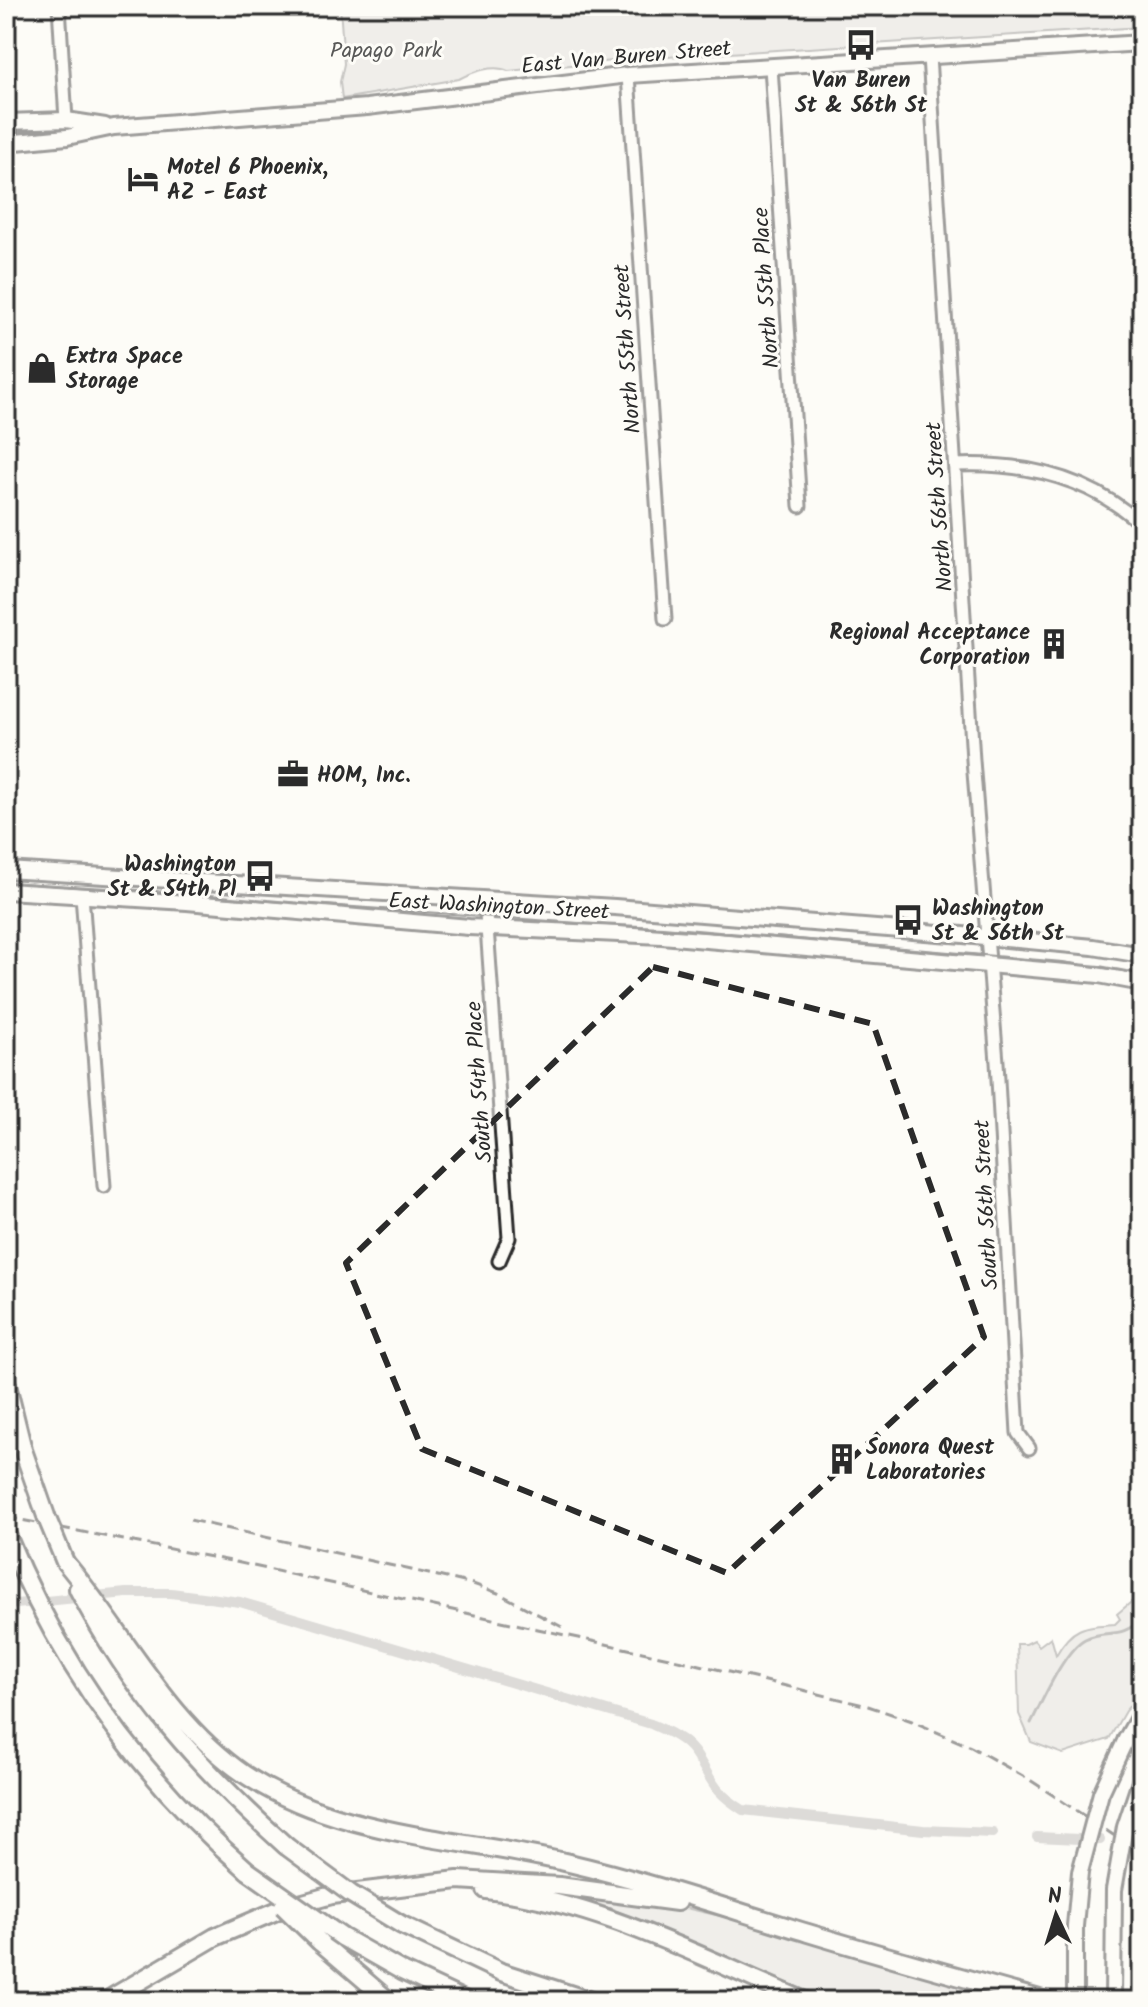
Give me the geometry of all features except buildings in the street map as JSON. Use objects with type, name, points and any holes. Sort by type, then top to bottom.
[{"type":"highway","points":[[6,1381],[35,1486],[65,1562],[117,1643],[148,1701],[196,1760],[286,1846],[336,1884],[402,1925],[501,1972],[591,2001]]},
{"type":"highway","points":[[6,1533],[39,1607],[73,1668],[122,1739],[192,1818],[320,1942],[389,2001]]},
{"type":"highway","points":[[117,1643],[215,1751],[255,1781],[295,1802],[357,1823],[571,1863],[1047,2001]]},
{"type":"highway","points":[[248,1871],[342,1937],[402,1971],[466,2001]]},
{"type":"highway","points":[[106,2001],[215,1937],[281,1909],[332,1895],[458,1880],[583,1888],[682,1903],[807,1932]]},
{"type":"highway","points":[[402,1886],[495,1891],[568,1905],[805,2001]]},
{"type":"main road","name":"East Van Buren Street","points":[[6,143],[67,137],[114,127],[367,107],[628,75],[1142,43]]},
{"type":"main road","name":"East Van Buren Street","points":[[6,122],[66,120],[114,127]]},
{"type":"main road","name":"East Washington Street","points":[[6,870],[485,899],[1093,947],[1142,955]]},
{"type":"main road","name":"East Washington Street","points":[[6,891],[990,961],[1142,983]]},
{"type":"main road","points":[[1075,2001],[1075,1926],[1080,1872],[1101,1793],[1142,1711]]},
{"type":"main road","points":[[1113,2001],[1114,1890],[1125,1827],[1142,1776]]},
{"type":"street","points":[[59,6],[66,120]]},
{"type":"street","name":"North 56th Street","points":[[929,56],[990,961]]},
{"type":"street","name":"North 55th Place","points":[[771,67],[800,506]]},
{"type":"street","name":"North 55th Street","points":[[628,75],[665,619]]},
{"type":"street","points":[[955,465],[1005,464],[1058,476],[1103,495],[1142,525]]},
{"type":"street","points":[[82,895],[104,1186]]},
{"type":"street","name":"South 54th Place","points":[[485,899],[509,1238],[499,1261]]},
{"type":"street","name":"South 56th Street","points":[[990,961],[1018,1433],[1029,1448]]},
{"type":"highlighted area","points":[[653,967],[873,1024],[984,1337],[727,1573],[422,1449],[346,1263]]},
{"type":"green space","name":"Papago Park","points":[[340,6],[1142,6],[1142,27],[634,59],[508,71],[490,69],[459,79],[342,99],[340,82],[344,64]]},
{"type":"green space","points":[[1142,1593],[1142,1692],[1125,1711],[1109,1739],[1063,1754],[1031,1742],[1019,1714],[1017,1644],[1034,1640],[1039,1646],[1051,1637],[1056,1655],[1073,1633],[1115,1624],[1120,1619],[1117,1614]]},
{"type":"green space","points":[[583,1892],[659,1902],[738,1920],[1021,2001],[831,2001],[582,1899]]},
{"type":"waterway","points":[[6,1605],[126,1593],[171,1593],[240,1602],[651,1724],[685,1743],[718,1790],[743,1810],[923,1830],[993,1833]]},
{"type":"waterway","points":[[1031,1723],[1054,1677],[1077,1645],[1093,1636],[1120,1632],[1142,1618]]},
{"type":"waterway","points":[[1037,1837],[1100,1840]]},
{"type":"tram line","points":[[6,882],[787,938],[1063,962],[1142,974]]},
{"type":"railway","points":[[6,1517],[231,1561],[696,1664],[868,1706],[971,1747],[1030,1780],[1142,1854]]},
{"type":"railway","points":[[190,1520],[473,1584],[498,1593],[562,1627]]},
{"type":"place","name":"Van Buren St & 56th St","points":[[861,45]]},
{"type":"place","name":"Motel 6 Phoenix, AZ - East","points":[[143,179]]},
{"type":"place","name":"Extra Space Storage","points":[[42,368]]},
{"type":"place","name":"Regional Acceptance Corporation","points":[[1054,644]]},
{"type":"place","name":"HOM, Inc.","points":[[293,774]]},
{"type":"place","name":"Washington St & 54th Pl","points":[[260,876]]},
{"type":"place","name":"Washington St & 56th St","points":[[908,920]]},
{"type":"place","name":"Sonora Quest Laboratories","points":[[842,1459]]}]
